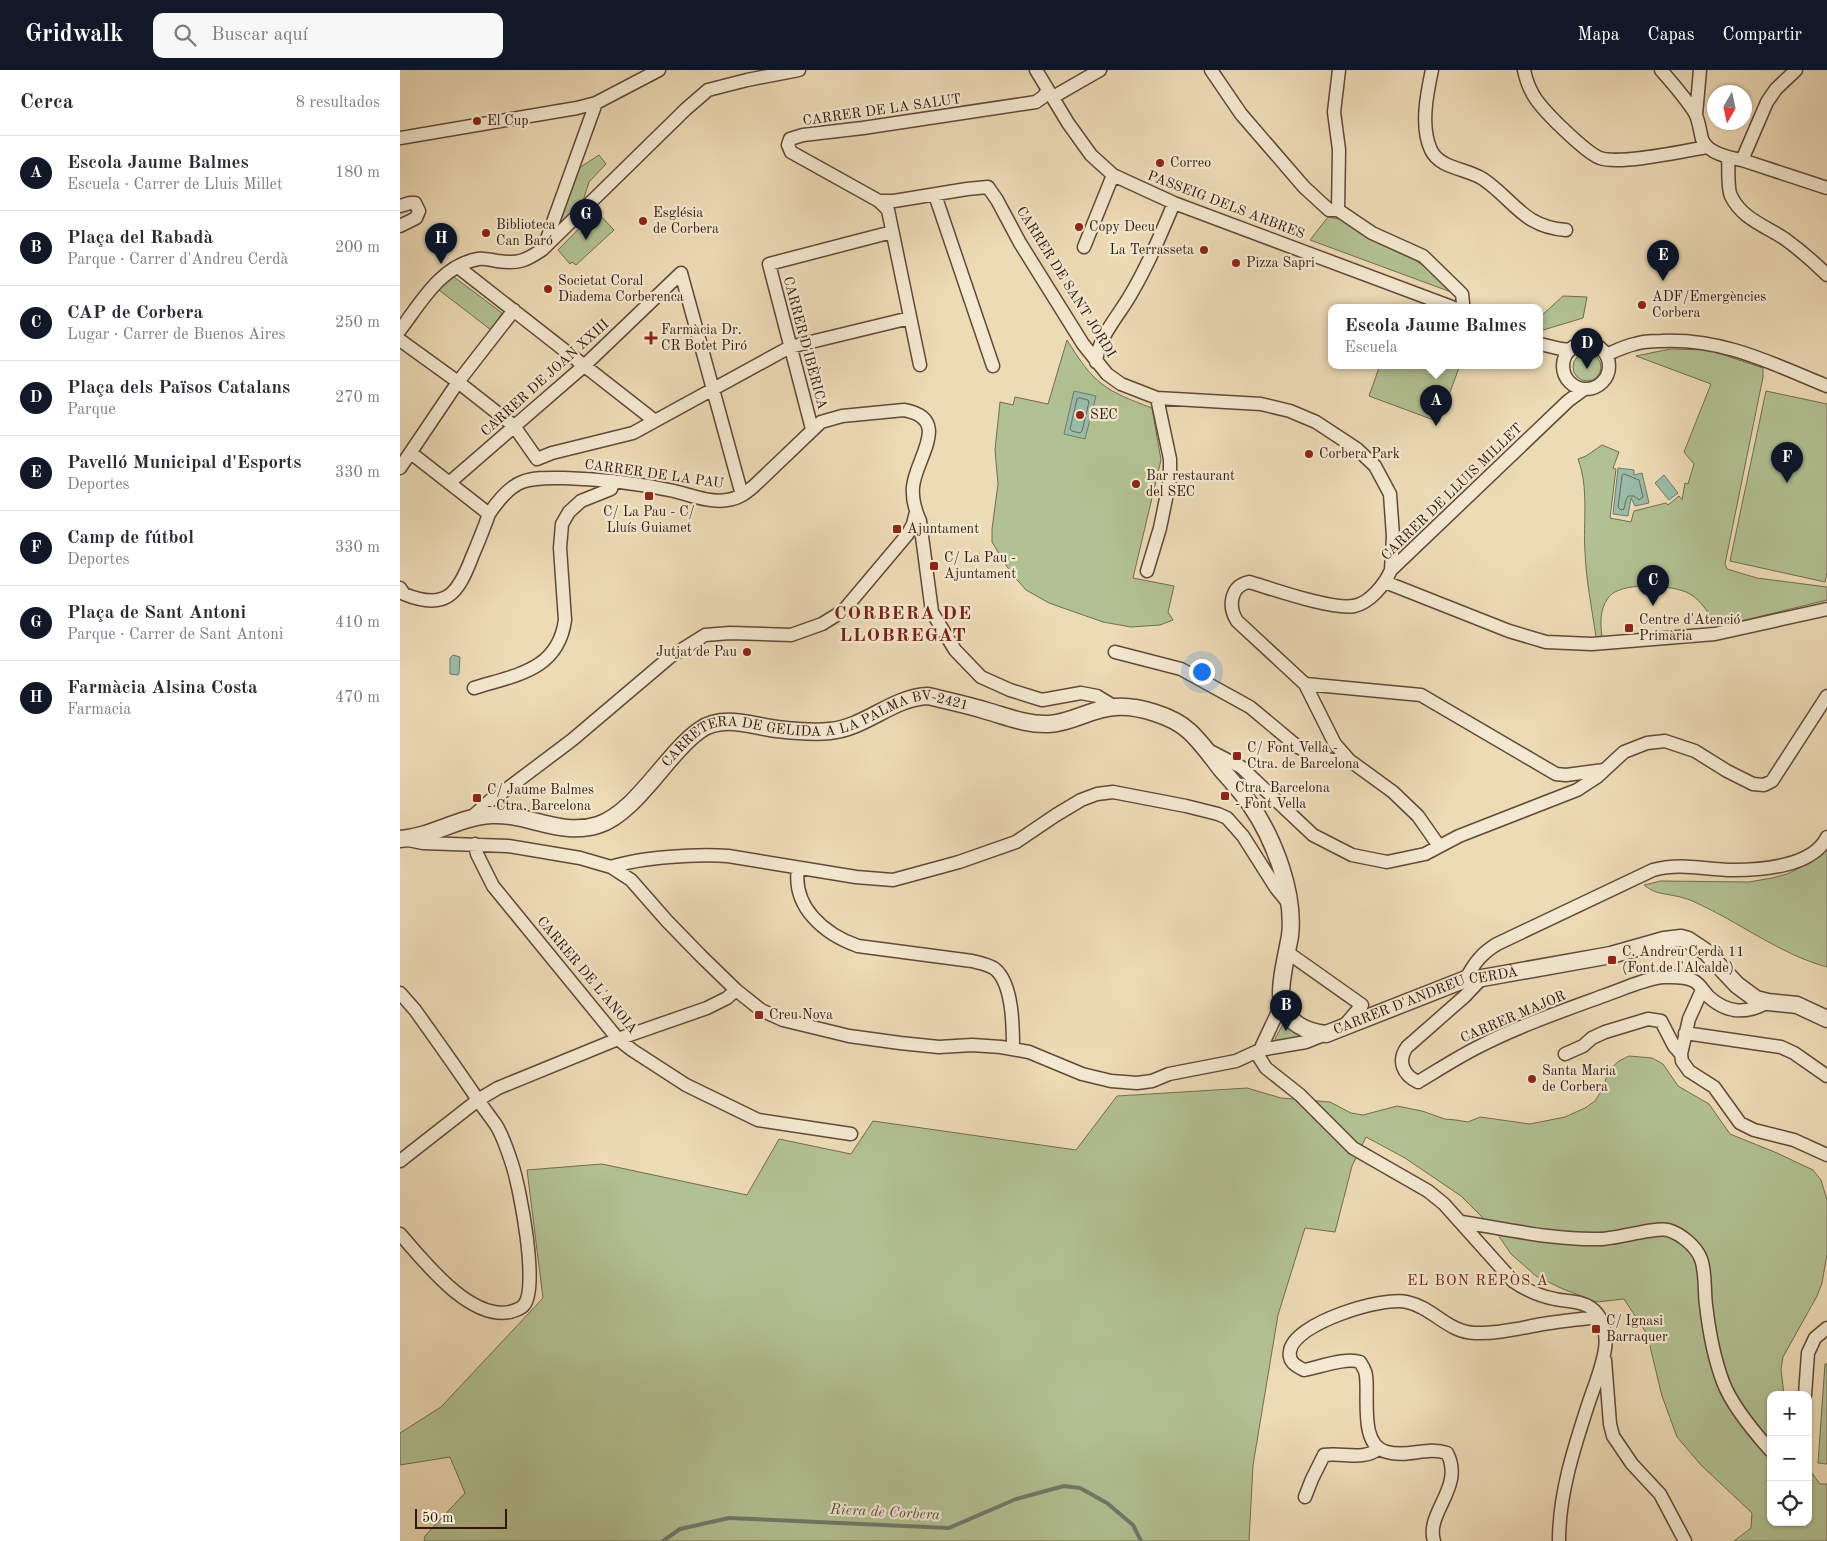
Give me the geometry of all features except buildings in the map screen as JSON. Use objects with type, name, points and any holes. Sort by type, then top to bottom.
[{"type":"street","points":[[400,138],[577,108],[596,103],[659,70]]},
{"type":"street","points":[[400,330],[439,280],[449,272],[478,259],[509,263],[520,262],[544,249],[686,109],[708,90],[746,80],[799,70]]},
{"type":"street","name":"PASSEIG DELS ARBRES","points":[[1036,70],[1090,155],[1113,175],[1174,203],[1444,304]]},
{"type":"street","points":[[1050,94],[1100,70]]},
{"type":"street","points":[[1211,70],[1241,114],[1304,187],[1329,210],[1338,210],[1372,233],[1422,256],[1462,294],[1462,304]]},
{"type":"street","points":[[1338,210],[1339,150],[1334,112],[1339,70]]},
{"type":"street","points":[[1432,70],[1426,99],[1426,116],[1430,149],[1436,157],[1443,163],[1481,178],[1524,215],[1541,225],[1551,229],[1566,230]]},
{"type":"street","points":[[1524,70],[1531,93],[1543,109],[1576,141],[1600,158],[1626,159],[1707,147]]},
{"type":"street","points":[[1661,70],[1682,94],[1696,115],[1703,141],[1707,147],[1728,158],[1742,160],[1827,188]]},
{"type":"street","points":[[1696,115],[1700,70]]},
{"type":"street","points":[[1742,160],[1768,102],[1776,89],[1796,70]]},
{"type":"street","name":"CARRER DE LA SALUT","points":[[879,201],[791,152],[788,144],[790,140],[803,135],[1036,102],[1043,96],[1050,94]]},
{"type":"street","points":[[544,249],[596,103]]},
{"type":"street","points":[[1728,158],[1730,195],[1741,211],[1763,227],[1784,238],[1827,275]]},
{"type":"street","points":[[1084,247],[1113,175]]},
{"type":"street","name":"CARRER DE SANT JORDI","points":[[879,201],[889,202],[967,189],[988,188],[1096,362],[1107,374],[1121,384],[1156,398],[1261,404],[1290,411],[1316,422],[1357,449],[1375,466],[1390,494],[1393,517],[1391,570]]},
{"type":"street","points":[[935,195],[993,366]]},
{"type":"street","points":[[879,201],[888,210],[920,366]]},
{"type":"street","points":[[400,206],[410,203],[415,204],[419,211],[416,218],[400,226]]},
{"type":"street","points":[[1096,362],[1101,340],[1131,294],[1174,203]]},
{"type":"street","name":"CARRER D'IBÈRICA","points":[[812,429],[769,264],[892,232]]},
{"type":"street","points":[[458,267],[655,421]]},
{"type":"street","name":"CARRER DE JOAN XXIII","points":[[449,483],[584,364],[681,273],[712,388]]},
{"type":"street","points":[[400,468],[458,382],[514,310]]},
{"type":"street","points":[[535,478],[534,472],[540,458],[552,453],[634,433],[712,388],[790,347],[910,318]]},
{"type":"street","points":[[400,340],[514,426],[540,458],[550,478]]},
{"type":"street","points":[[1606,355],[1644,342],[1678,340],[1713,344],[1741,351],[1827,386]]},
{"type":"street","points":[[1589,343],[1599,347],[1606,355],[1609,366],[1607,377],[1604,382],[1595,388],[1583,390],[1570,383],[1564,375],[1562,364],[1565,356],[1578,344],[1589,343]]},
{"type":"street","points":[[1543,345],[1570,350]]},
{"type":"street","points":[[1543,345],[1562,364]]},
{"type":"street","points":[[712,388],[742,495]]},
{"type":"street","name":"CARRER DE LLUIS MILLET","points":[[1439,846],[1418,816],[1393,792],[1349,760],[1334,744],[1305,684],[1242,627],[1234,616],[1232,610],[1233,594],[1239,586],[1249,582],[1328,604],[1347,607],[1356,606],[1378,591],[1386,582],[1391,570],[1568,401],[1583,390]]},
{"type":"street","points":[[1147,571],[1160,528],[1170,479],[1170,459],[1156,398]]},
{"type":"street","name":"CARRER DE LA PAU","points":[[401,593],[420,599],[437,600],[445,598],[455,591],[465,576],[494,507],[516,485],[535,478],[614,481],[720,501],[742,495],[754,486],[820,422],[830,418],[897,409],[912,411],[923,418],[930,428],[928,440],[916,471],[913,488],[916,512],[920,522],[932,612],[954,650],[982,677],[1010,690],[1042,700],[1081,694],[1097,696],[1115,706]]},
{"type":"street","points":[[411,453],[490,514]]},
{"type":"street","points":[[474,688],[529,671],[548,659],[564,630],[560,548],[562,524],[574,507],[581,501],[611,489],[614,481]]},
{"type":"street","points":[[472,818],[494,797],[572,740],[670,657],[705,635],[730,633],[791,635],[822,624],[843,611],[904,539],[913,524],[916,512]]},
{"type":"street","points":[[904,539],[917,544],[924,551]]},
{"type":"street","points":[[1393,542],[1412,551]]},
{"type":"street","points":[[1386,582],[1509,631],[1546,642],[1592,644],[1716,634],[1827,609]]},
{"type":"street","points":[[1115,652],[1181,670],[1250,707],[1298,747],[1315,756],[1332,760],[1349,760]]},
{"type":"street","points":[[1305,684],[1421,695],[1556,774],[1582,774],[1604,770]]},
{"type":"street","points":[[1081,694],[1085,715]]},
{"type":"street","name":"CARRETERA DE GELIDA A LA PALMA BV-2421","points":[[402,839],[472,818],[506,815],[567,829],[584,828],[612,819],[628,805],[700,730],[720,723],[736,722],[793,731],[845,729],[864,722],[904,701],[922,696],[987,711],[1025,723],[1061,723],[1115,706],[1140,710],[1171,719],[1189,731],[1230,779]]},
{"type":"street","points":[[1206,749],[1237,765],[1313,835],[1352,855],[1388,862],[1425,854],[1459,836],[1577,790],[1624,752],[1647,744],[1666,741],[1695,751],[1727,771],[1754,784],[1764,785],[1772,781],[1827,696]]},
{"type":"street","points":[[1246,774],[1236,775],[1230,779],[1250,804],[1264,827],[1282,870],[1289,904],[1290,931],[1282,1003],[1260,1050],[1259,1057],[1266,1068],[1300,1095],[1354,1148],[1428,1191],[1461,1222],[1513,1281],[1525,1290],[1541,1296],[1580,1303],[1592,1308],[1604,1327],[1610,1424],[1613,1436],[1632,1464],[1660,1494],[1685,1541]]},
{"type":"street","points":[[503,792],[502,806],[506,815]]},
{"type":"street","points":[[610,867],[624,862],[709,855],[728,856],[798,868],[893,880],[1016,842],[1081,800],[1097,794],[1113,792],[1186,806],[1227,818],[1243,836],[1276,888],[1289,904]]},
{"type":"street","points":[[1474,979],[1476,960],[1488,949],[1653,870],[1679,865],[1734,870],[1779,865],[1802,859],[1812,854],[1818,850],[1827,837]]},
{"type":"street","points":[[402,839],[423,843],[508,846],[547,851],[589,860],[610,867],[631,880],[667,921],[736,990],[761,1010],[772,1016],[840,1034],[939,1047],[990,1046],[1013,1049],[1029,1052],[1082,1074],[1110,1081],[1137,1083],[1152,1081],[1169,1074],[1236,1061],[1260,1050],[1306,1042],[1326,1034]]},
{"type":"street","name":"CARRER DE L'ANOIA","points":[[476,844],[477,854],[493,886],[618,1038],[632,1050],[686,1085],[758,1120],[851,1134]]},
{"type":"street","points":[[798,868],[797,887],[799,898],[825,928],[846,942],[858,946],[972,961],[987,965],[995,970],[1005,984],[1013,1028],[1013,1049]]},
{"type":"street","name":"CARRER D'ANDREU CERDÀ","points":[[1282,1003],[1287,1014],[1302,1028],[1326,1034],[1474,979],[1611,954],[1664,940],[1682,938],[1706,952],[1746,993],[1756,999],[1797,1005],[1827,1019]]},
{"type":"street","points":[[1288,952],[1362,1005],[1343,1028]]},
{"type":"street","name":"CARRER MAJOR","points":[[1474,979],[1465,996],[1402,1054],[1402,1064],[1405,1072],[1411,1079],[1418,1082],[1482,1045],[1526,1026],[1660,977],[1678,977],[1692,980],[1702,990]]},
{"type":"street","points":[[400,1161],[478,1100],[498,1088],[618,1038],[706,1008],[727,998],[736,990]]},
{"type":"street","points":[[1768,1002],[1757,1008],[1744,1011],[1730,1009],[1717,1003],[1702,990],[1685,1033],[1681,1054],[1682,1061],[1689,1071],[1714,1087],[1740,1123],[1754,1130],[1794,1140],[1827,1155]]},
{"type":"street","points":[[400,993],[415,1010],[497,1127],[512,1164],[527,1241],[530,1286],[524,1305],[519,1310],[504,1313],[488,1310],[470,1302],[453,1290],[432,1270],[400,1234]]},
{"type":"street","points":[[1565,1054],[1583,1046],[1592,1038],[1605,1032],[1648,1019],[1661,1021],[1674,1046],[1681,1054]]},
{"type":"street","points":[[1685,1033],[1781,1047],[1794,1053],[1827,1076]]},
{"type":"street","points":[[1461,1222],[1543,1237],[1569,1239],[1602,1240],[1666,1230],[1678,1234],[1694,1247],[1701,1259],[1713,1347],[1724,1385],[1749,1424],[1767,1446]]},
{"type":"street","points":[[1434,1541],[1435,1522],[1450,1485],[1452,1472],[1452,1462],[1447,1453],[1437,1449],[1398,1454],[1378,1449],[1369,1432],[1366,1376],[1360,1362],[1355,1360],[1345,1361],[1304,1370],[1292,1362],[1289,1355],[1291,1347],[1298,1337],[1332,1317],[1386,1301],[1405,1301],[1420,1306],[1454,1329],[1477,1334],[1599,1317]]},
{"type":"street","points":[[1805,1391],[1808,1353],[1815,1338],[1827,1328]]},
{"type":"street","points":[[1559,1541],[1562,1502],[1568,1473],[1605,1349]]},
{"type":"street","points":[[1305,1497],[1324,1455],[1363,1455],[1378,1449]]},
{"type":"shaded area","points":[[599,155],[606,164],[589,182],[583,201],[559,224],[579,168]]},
{"type":"shaded area","points":[[596,211],[614,230],[576,265],[572,262],[570,264],[558,250]]},
{"type":"shaded area","points":[[1328,217],[1340,219],[1369,239],[1415,260],[1431,271],[1451,292],[1310,240]]},
{"type":"shaded area","points":[[450,274],[502,313],[491,330],[439,290]]},
{"type":"shaded area","points":[[1563,296],[1587,297],[1583,318],[1543,330],[1543,314]]},
{"type":"shaded area","points":[[1067,340],[1085,367],[1102,384],[1122,396],[1152,408],[1161,460],[1133,578],[1174,586],[1168,612],[1173,620],[1160,625],[1131,627],[1103,622],[1049,603],[1026,590],[1011,573],[992,542],[998,484],[995,450],[1000,402],[1013,405],[1015,397],[1048,404]]},
{"type":"shaded area","points":[[1670,349],[1709,350],[1763,368],[1763,377],[1725,564],[1727,569],[1757,578],[1827,587],[1827,600],[1717,627],[1702,604],[1690,594],[1659,586],[1634,587],[1623,589],[1608,598],[1601,616],[1602,636],[1596,637],[1586,563],[1583,481],[1578,459],[1602,445],[1619,452],[1613,468],[1616,469],[1610,518],[1631,522],[1634,511],[1666,503],[1668,505],[1679,496],[1682,500],[1685,483],[1688,484],[1694,464],[1684,452],[1711,384],[1636,356]]},
{"type":"shaded area","points":[[1587,353],[1597,357],[1601,367],[1597,377],[1587,381],[1577,377],[1573,367],[1577,357]]},
{"type":"shaded area","points":[[1379,369],[1459,369],[1439,422],[1369,396]]},
{"type":"shaded area","points":[[1766,391],[1827,404],[1827,572],[1825,582],[1730,561]]},
{"type":"shaded area","points":[[1827,849],[1827,967],[1780,948],[1696,903],[1657,892],[1644,885],[1661,881],[1749,882],[1772,878],[1787,874],[1810,863]]},
{"type":"shaded area","points":[[1284,1022],[1302,1038],[1276,1041],[1275,1039]]},
{"type":"shaded area","points":[[1629,1056],[1652,1058],[1663,1064],[1678,1086],[1709,1104],[1730,1134],[1813,1170],[1821,1180],[1827,1200],[1827,1254],[1822,1283],[1817,1296],[1783,1357],[1781,1369],[1784,1391],[1767,1391],[1767,1526],[1812,1526],[1812,1473],[1820,1484],[1827,1484],[1827,1541],[1734,1541],[1751,1528],[1752,1513],[1701,1465],[1677,1437],[1662,1396],[1647,1334],[1624,1299],[1597,1302],[1536,1276],[1511,1254],[1494,1229],[1461,1196],[1405,1158],[1366,1137],[1352,1166],[1335,1232],[1305,1228],[1278,1315],[1253,1465],[1249,1541],[424,1541],[425,1536],[465,1493],[450,1457],[400,1465],[400,1433],[441,1407],[543,1298],[527,1170],[602,1164],[747,1195],[779,1139],[851,1154],[873,1121],[1076,1150],[1117,1096],[1247,1088],[1281,1098],[1330,1102],[1351,1113],[1363,1115],[1397,1106],[1422,1111],[1445,1119],[1468,1122],[1480,1117],[1530,1124],[1565,1117],[1595,1101],[1602,1090],[1609,1070],[1619,1061]]},
{"type":"shaded area","points":[[1825,1364],[1827,1364],[1827,1464],[1818,1463]]},
{"type":"water","name":"SEC","points":[[1074,391],[1096,396],[1085,439],[1064,434]]},
{"type":"water","points":[[1618,468],[1634,470],[1634,475],[1642,473],[1649,503],[1635,506],[1631,498],[1628,516],[1613,514]]},
{"type":"water","points":[[1664,475],[1678,493],[1669,500],[1655,483]]},
{"type":"water","points":[[453,655],[460,657],[458,675],[450,674],[450,658]]},
{"type":"waterway","name":"Riera de Corbera","points":[[663,1541],[680,1529],[729,1518],[949,1528],[1016,1499],[1064,1486],[1080,1488],[1107,1503],[1133,1525],[1141,1541]]},
{"type":"place","name":"El Cup","points":[[477,121]]},
{"type":"place","name":"Correo","points":[[1160,163]]},
{"type":"place","name":"Església de Corbera","points":[[643,221]]},
{"type":"place","name":"Copy Decu","points":[[1079,227]]},
{"type":"place","name":"Biblioteca Can Baró","points":[[486,233]]},
{"type":"place","name":"Plaça de Sant Antoni","points":[[586,240]]},
{"type":"place","name":"La Terrasseta","points":[[1204,250]]},
{"type":"place","name":"Pizza Sapri","points":[[1236,263]]},
{"type":"place","name":"Farmàcia Alsina Costa","points":[[441,264]]},
{"type":"place","name":"Pavelló Municipal d'Esports","points":[[1663,281]]},
{"type":"place","name":"Societat Coral Diadema Corberenca","points":[[548,289]]},
{"type":"place","name":"ADF/Emergències Corbera","points":[[1642,305]]},
{"type":"place","name":"Farmàcia Dr. CR Botet Piró","points":[[651,338]]},
{"type":"place","name":"Plaça dels Països Catalans","points":[[1587,369]]},
{"type":"place","name":"SEC","points":[[1080,415]]},
{"type":"place","name":"Escola Jaume Balmes","points":[[1436,426]]},
{"type":"place","name":"Corbera Park","points":[[1309,454]]},
{"type":"place","name":"Camp de fútbol","points":[[1787,483]]},
{"type":"place","name":"Bar restaurant del SEC","points":[[1136,484]]},
{"type":"place","name":"C/ La Pau - C/ Lluís Guiamet","points":[[649,496]]},
{"type":"place","name":"Ajuntament","points":[[897,529]]},
{"type":"place","name":"C/ La Pau - Ajuntament","points":[[934,566]]},
{"type":"place","name":"CAP de Corbera","points":[[1653,606]]},
{"type":"place","name":"Centre d'Atenció Primària","points":[[1629,628]]},
{"type":"place","name":"Jutjat de Pau","points":[[747,652]]},
{"type":"place","name":"C/ Font Vella - Ctra. de Barcelona","points":[[1237,756]]},
{"type":"place","name":"Ctra. Barcelona - Font Vella","points":[[1225,796]]},
{"type":"place","name":"C/ Jaume Balmes - Ctra. Barcelona","points":[[477,798]]},
{"type":"place","name":"C. Andreu Cerdà 11 (Font de l'Alcalde)","points":[[1612,960]]},
{"type":"place","name":"Creu Nova","points":[[759,1015]]},
{"type":"place","name":"Plaça del Rabadà","points":[[1286,1031]]},
{"type":"place","name":"Santa Maria de Corbera","points":[[1532,1079]]},
{"type":"place","name":"C/ Ignasi Barraquer","points":[[1596,1329]]},
{"type":"district","name":"CORBERA DE LLOBREGAT","points":[[903,625]]},
{"type":"district","name":"EL BON REPÒS A","points":[[1478,1281]]}]
